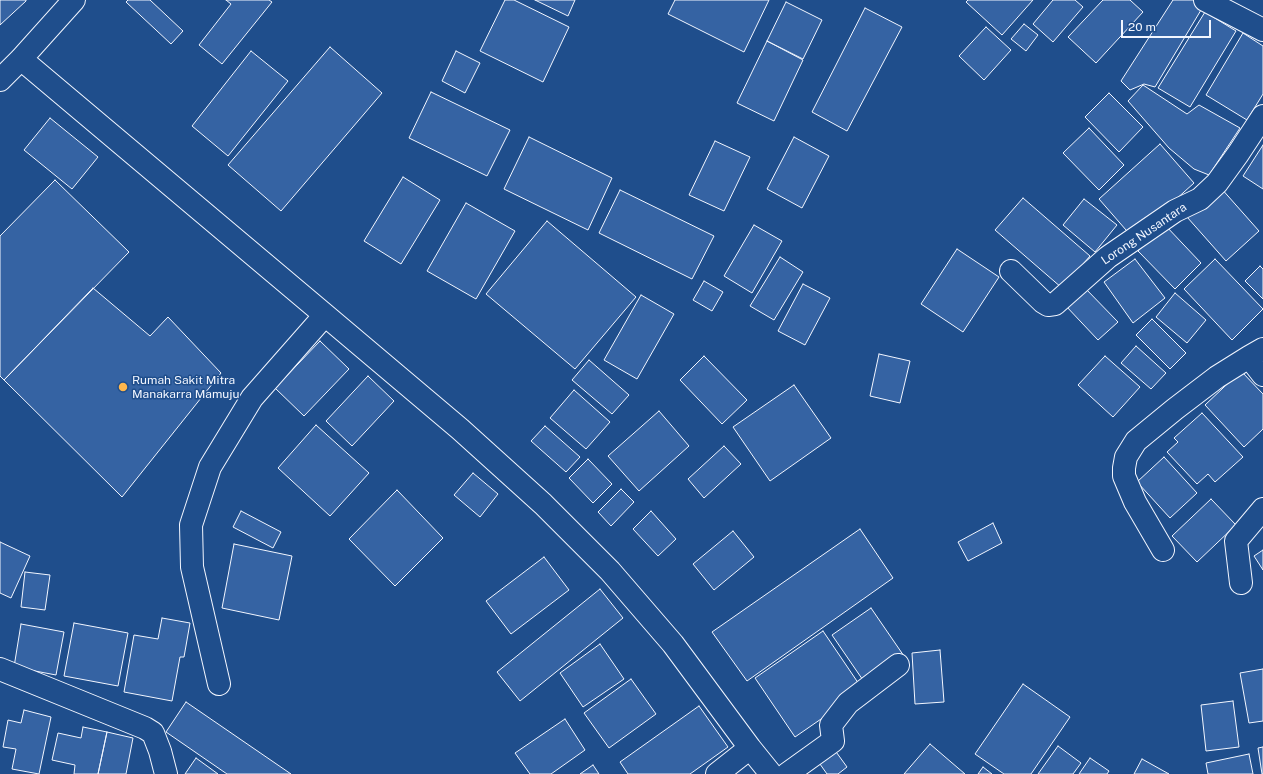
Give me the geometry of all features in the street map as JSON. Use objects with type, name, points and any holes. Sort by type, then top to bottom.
[{"type":"street","points":[[0,80],[74,0]]},
{"type":"street","points":[[1205,0],[1263,30]]},
{"type":"street","points":[[21,59],[460,429],[543,504],[610,571],[673,644],[771,774]]},
{"type":"street","name":"Lorong Nusantara","points":[[1011,271],[1043,302],[1048,305],[1055,304],[1108,257],[1175,211],[1200,199],[1217,183],[1263,116]]},
{"type":"street","points":[[219,684],[192,567],[191,525],[210,467],[252,398],[325,314]]},
{"type":"street","points":[[1163,550],[1135,502],[1124,476],[1126,457],[1136,441],[1175,409],[1217,377],[1256,353],[1263,375]]},
{"type":"street","points":[[1241,583],[1236,541],[1263,508]]},
{"type":"street","points":[[787,774],[833,741],[831,725],[848,703],[898,665]]},
{"type":"street","points":[[0,669],[146,728],[154,733],[166,774]]},
{"type":"street","points":[[717,774],[750,748]]},
{"type":"building","points":[[0,0],[26,0],[26,1],[0,25]]},
{"type":"building","points":[[128,0],[150,0],[183,31],[171,44],[126,2]]},
{"type":"building","points":[[226,0],[269,0],[272,2],[222,64],[199,45],[231,4]]},
{"type":"building","points":[[505,0],[514,0],[569,27],[543,82],[480,51]]},
{"type":"building","points":[[535,0],[575,0],[568,16]]},
{"type":"building","points":[[675,0],[769,0],[744,52],[668,14]]},
{"type":"building","points":[[968,0],[1033,0],[1002,35],[966,2]]},
{"type":"building","points":[[1053,0],[1075,0],[1083,7],[1053,42],[1033,24]]},
{"type":"building","points":[[1103,0],[1130,0],[1143,12],[1096,63],[1068,37]]},
{"type":"building","points":[[1173,0],[1196,0],[1204,5],[1155,87],[1144,84],[1130,90],[1121,81]]},
{"type":"building","points":[[786,2],[822,20],[803,59],[767,41]]},
{"type":"building","points":[[865,8],[902,27],[847,131],[812,112]]},
{"type":"building","points":[[1205,12],[1236,31],[1190,107],[1158,88]]},
{"type":"building","points":[[1024,24],[1038,35],[1026,51],[1011,39]]},
{"type":"building","points":[[986,27],[1011,50],[984,80],[959,56]]},
{"type":"building","points":[[1243,33],[1263,46],[1263,94],[1247,120],[1206,95]]},
{"type":"building","points":[[767,41],[803,60],[774,121],[737,103]]},
{"type":"building","points":[[330,47],[382,93],[281,211],[228,165]]},
{"type":"building","points":[[251,51],[288,81],[228,156],[192,126]]},
{"type":"building","points":[[456,51],[480,63],[465,93],[442,81]]},
{"type":"building","points":[[1143,85],[1187,114],[1199,105],[1240,128],[1209,175],[1194,169],[1169,148],[1128,101]]},
{"type":"building","points":[[431,92],[510,130],[487,176],[409,138]]},
{"type":"building","points":[[1109,93],[1143,127],[1119,152],[1085,117]]},
{"type":"building","points":[[50,118],[98,157],[72,189],[24,150]]},
{"type":"building","points":[[1089,128],[1124,165],[1099,190],[1063,153]]},
{"type":"building","points":[[529,137],[612,178],[588,230],[504,189]]},
{"type":"building","points":[[794,137],[829,156],[802,208],[767,189]]},
{"type":"building","points":[[715,141],[750,157],[724,211],[689,195]]},
{"type":"building","points":[[1160,144],[1194,183],[1133,238],[1099,199]]},
{"type":"building","points":[[1263,145],[1263,189],[1243,176]]},
{"type":"building","points":[[403,177],[440,200],[401,264],[364,241]]},
{"type":"building","points":[[55,180],[129,252],[4,380],[0,376],[0,236]]},
{"type":"building","points":[[1220,187],[1259,231],[1226,261],[1187,217]]},
{"type":"building","points":[[620,190],[714,236],[692,279],[599,233]]},
{"type":"building","points":[[1023,198],[1090,256],[1062,288],[995,230]]},
{"type":"building","points":[[1084,199],[1117,225],[1095,252],[1063,225]]},
{"type":"building","points":[[466,203],[515,231],[476,299],[427,271]]},
{"type":"building","points":[[547,221],[636,297],[575,369],[486,294]]},
{"type":"building","points":[[754,225],[782,241],[752,293],[724,276]]},
{"type":"building","points":[[1165,225],[1201,263],[1175,289],[1138,251]]},
{"type":"building","points":[[957,249],[999,277],[963,332],[921,304]]},
{"type":"building","points":[[780,257],[803,272],[774,320],[750,306]]},
{"type":"building","points":[[1135,259],[1165,298],[1133,323],[1104,282]]},
{"type":"building","points":[[1215,259],[1263,309],[1232,340],[1184,289]]},
{"type":"building","points":[[1260,266],[1263,269],[1263,299],[1245,281]]},
{"type":"building","points":[[704,281],[723,292],[712,311],[693,300]]},
{"type":"building","points":[[803,284],[830,298],[805,345],[778,331]]},
{"type":"building","points":[[1084,287],[1118,322],[1098,340],[1065,305]]},
{"type":"building","points":[[93,288],[150,336],[168,317],[221,373],[122,497],[4,380]]},
{"type":"building","points":[[1175,293],[1206,320],[1187,343],[1156,317]]},
{"type":"building","points":[[641,295],[674,314],[637,379],[604,360]]},
{"type":"building","points":[[1152,319],[1186,353],[1170,369],[1136,335]]},
{"type":"building","points":[[320,341],[349,369],[304,416],[275,388]]},
{"type":"building","points":[[1136,346],[1166,373],[1151,389],[1121,363]]},
{"type":"building","points":[[879,354],[910,361],[900,403],[870,396]]},
{"type":"building","points":[[704,356],[747,400],[722,424],[680,380]]},
{"type":"building","points":[[1105,356],[1140,387],[1113,417],[1078,385]]},
{"type":"building","points":[[589,360],[629,395],[612,414],[572,380]]},
{"type":"building","points":[[1241,371],[1263,394],[1263,429],[1244,447],[1205,405]]},
{"type":"building","points":[[368,376],[394,401],[352,446],[326,421]]},
{"type":"building","points":[[794,385],[831,438],[770,481],[733,427]]},
{"type":"building","points":[[574,390],[610,422],[586,449],[550,418]]},
{"type":"building","points":[[659,411],[689,446],[639,491],[608,456]]},
{"type":"building","points":[[1202,413],[1243,457],[1215,482],[1208,474],[1197,484],[1167,452],[1178,442],[1174,438]]},
{"type":"building","points":[[316,425],[369,473],[330,516],[278,468]]},
{"type":"building","points":[[545,426],[580,457],[566,472],[531,441]]},
{"type":"building","points":[[724,446],[741,464],[704,498],[688,479]]},
{"type":"building","points":[[1164,457],[1197,493],[1170,518],[1137,482]]},
{"type":"building","points":[[588,459],[612,484],[593,503],[569,478]]},
{"type":"building","points":[[473,473],[498,494],[480,517],[454,495]]},
{"type":"building","points":[[621,489],[634,502],[611,526],[598,512]]},
{"type":"building","points":[[397,490],[443,538],[395,586],[349,539]]},
{"type":"building","points":[[1211,499],[1236,525],[1197,562],[1172,536]]},
{"type":"building","points":[[241,511],[281,532],[273,548],[233,527]]},
{"type":"building","points":[[651,511],[676,539],[658,556],[633,529]]},
{"type":"building","points":[[993,523],[1002,543],[968,561],[958,542]]},
{"type":"building","points":[[860,529],[893,578],[747,681],[712,632]]},
{"type":"building","points":[[733,531],[754,557],[714,590],[693,564]]},
{"type":"building","points":[[0,542],[30,556],[11,598],[0,593]]},
{"type":"building","points":[[234,544],[292,556],[279,620],[222,608]]},
{"type":"building","points":[[1263,550],[1263,570],[1254,556]]},
{"type":"building","points":[[544,557],[569,590],[511,634],[486,601]]},
{"type":"building","points":[[25,572],[50,575],[45,610],[21,607]]},
{"type":"building","points":[[600,589],[623,618],[520,701],[497,672]]},
{"type":"building","points":[[871,608],[906,659],[867,686],[832,635]]},
{"type":"building","points":[[162,618],[190,623],[184,657],[180,657],[172,701],[124,692],[134,635],[158,639]]},
{"type":"building","points":[[74,623],[128,633],[118,686],[64,676]]},
{"type":"building","points":[[21,624],[64,632],[56,675],[14,667]]},
{"type":"building","points":[[823,631],[863,690],[795,737],[755,678]]},
{"type":"building","points":[[600,644],[624,679],[583,707],[560,673]]},
{"type":"building","points":[[940,650],[944,702],[915,704],[912,653]]},
{"type":"building","points":[[1263,669],[1263,721],[1249,723],[1240,673]]},
{"type":"building","points":[[631,679],[656,714],[609,748],[584,713]]},
{"type":"building","points":[[1023,684],[1070,717],[1031,774],[1004,774],[975,754]]},
{"type":"building","points":[[1233,701],[1239,747],[1206,751],[1201,705]]},
{"type":"building","points":[[186,702],[291,774],[227,774],[166,732]]},
{"type":"building","points":[[699,706],[728,747],[690,774],[628,774],[620,762]]},
{"type":"building","points":[[24,710],[51,717],[39,774],[12,769],[16,749],[3,747],[8,720],[21,723]]},
{"type":"building","points":[[565,719],[585,750],[551,774],[530,774],[515,753]]},
{"type":"building","points":[[83,727],[107,732],[98,774],[74,774],[75,765],[52,760],[58,733],[81,738]]},
{"type":"building","points":[[107,732],[133,738],[126,774],[98,774]]},
{"type":"building","points":[[826,738],[847,767],[838,774],[827,774],[810,750]]},
{"type":"building","points":[[930,744],[965,774],[904,774]]},
{"type":"building","points":[[1058,746],[1081,763],[1073,774],[1038,774]]},
{"type":"building","points":[[1263,747],[1263,774],[1262,774],[1258,748]]},
{"type":"building","points":[[1249,754],[1253,774],[1208,774],[1206,763]]},
{"type":"building","points":[[196,758],[218,774],[185,774]]},
{"type":"building","points":[[1090,758],[1109,771],[1107,774],[1079,774]]},
{"type":"building","points":[[1142,759],[1169,774],[1134,774]]},
{"type":"building","points":[[593,765],[599,774],[580,774]]},
{"type":"building","points":[[983,767],[992,774],[978,774]]},
{"type":"place","name":"Rumah Sakit Mitra Manakarra Mamuju","points":[[123,387]]}]
